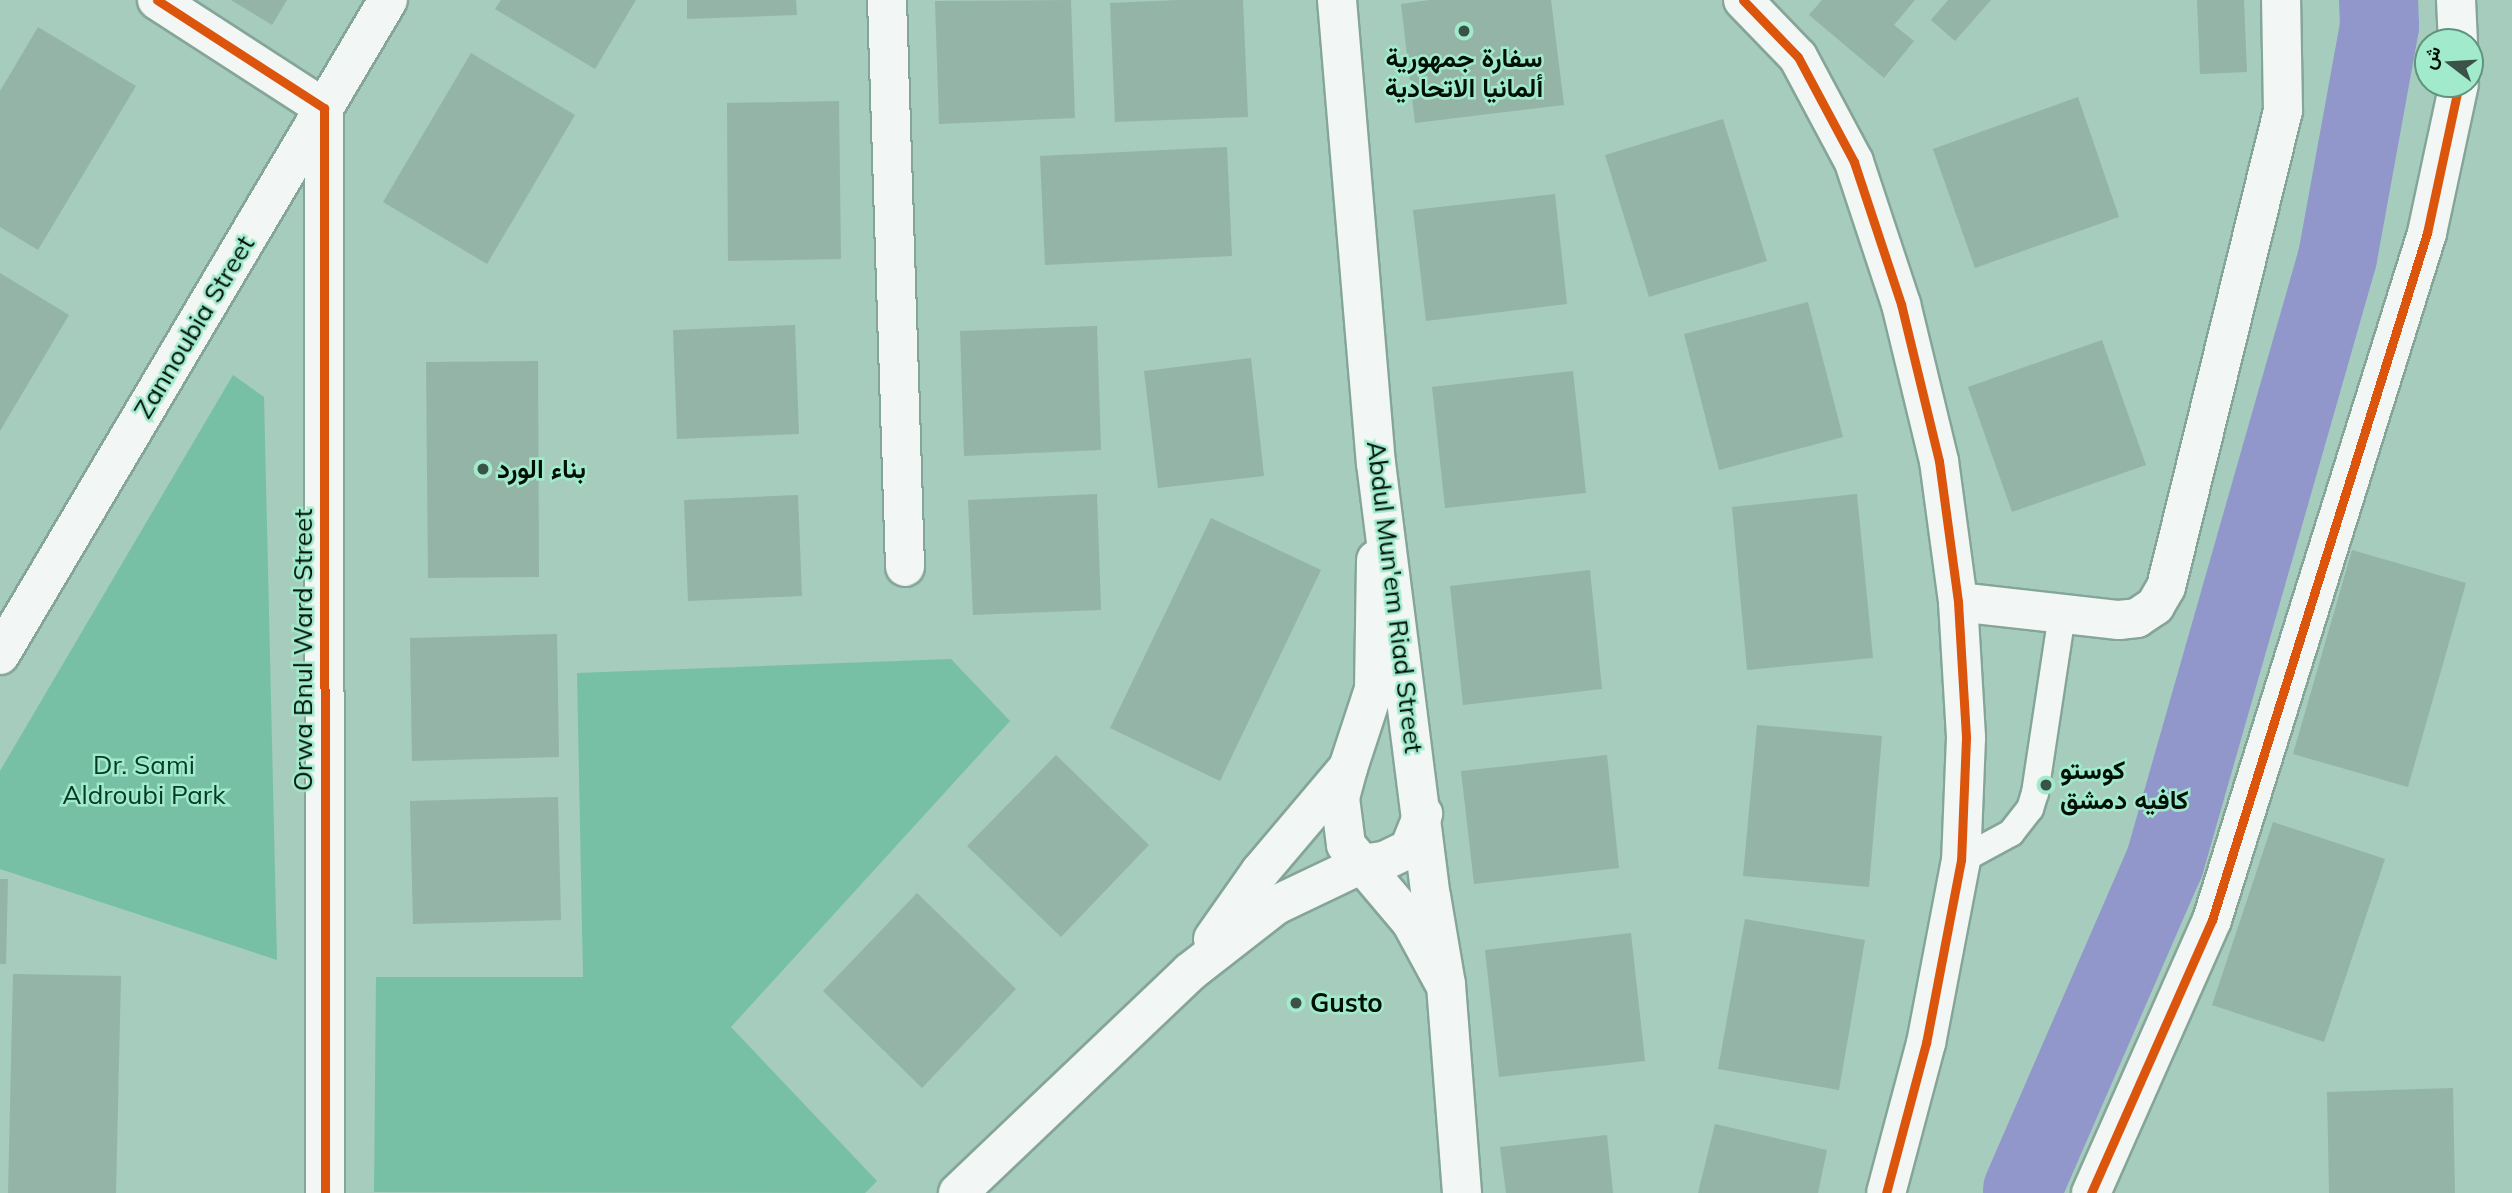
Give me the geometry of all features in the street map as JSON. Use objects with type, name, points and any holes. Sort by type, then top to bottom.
[{"type":"street","points":[[157,0],[324,108]]},
{"type":"street","name":"Zannoubia Street","points":[[0,655],[388,0]]},
{"type":"street","points":[[887,0],[905,567]]},
{"type":"street","name":"Abdul Mun'em Riad Street","points":[[1336,0],[1376,463],[1423,814],[1431,896],[1446,985],[1462,1193]]},
{"type":"street","points":[[1743,0],[1798,57],[1854,162],[1901,304],[1939,461],[1958,602],[1966,738],[1961,860],[1926,1043],[1886,1193]]},
{"type":"street","points":[[1958,602],[2119,620],[2137,618],[2155,606],[2166,587],[2283,111],[2281,0]]},
{"type":"street","points":[[2456,0],[2457,28]]},
{"type":"street","points":[[2091,1193],[2212,920],[2427,233],[2456,98]]},
{"type":"street","name":"Orwa Bnul Ward Street","points":[[324,108],[325,1193]]},
{"type":"street","points":[[1376,463],[1374,689],[1340,798],[1341,822],[1346,845],[1411,922],[1446,985]]},
{"type":"street","points":[[1189,972],[1260,872],[1348,768]]},
{"type":"street","points":[[958,1193],[1189,972],[1276,905],[1362,864],[1384,861],[1409,849],[1423,814]]},
{"type":"lane","points":[[1961,860],[2011,833],[2030,809],[2035,793],[2062,615]]},
{"type":"green space","name":"Dr. Sami Aldroubi Park","points":[[233,375],[264,397],[277,960],[0,869],[0,771]]},
{"type":"green space","points":[[951,659],[1010,721],[731,1027],[877,1181],[865,1193],[374,1192],[376,977],[583,977],[577,673]]},
{"type":"building","points":[[231,0],[287,0],[272,25]]},
{"type":"building","points":[[501,0],[636,0],[595,69],[495,9]]},
{"type":"building","points":[[687,0],[796,0],[797,15],[687,19]]},
{"type":"building","points":[[1071,0],[1075,118],[939,124],[935,1]]},
{"type":"building","points":[[1243,0],[1248,117],[1115,122],[1110,3]]},
{"type":"building","points":[[1430,0],[1551,0],[1564,105],[1415,123],[1401,4]]},
{"type":"building","points":[[1822,0],[1915,0],[1894,25],[1914,41],[1884,78],[1809,15]]},
{"type":"building","points":[[1948,0],[1991,0],[1955,41],[1931,20]]},
{"type":"building","points":[[2197,0],[2244,0],[2247,72],[2200,74]]},
{"type":"building","points":[[38,27],[136,86],[38,250],[0,227],[0,91]]},
{"type":"building","points":[[471,53],[575,115],[487,264],[383,202]]},
{"type":"building","points":[[2078,97],[2119,217],[1975,268],[1933,149]]},
{"type":"building","points":[[839,101],[841,259],[728,261],[727,103]]},
{"type":"building","points":[[1723,119],[1767,261],[1649,297],[1605,155]]},
{"type":"building","points":[[1227,147],[1232,256],[1045,265],[1040,156]]},
{"type":"building","points":[[1555,194],[1567,304],[1426,321],[1413,210]]},
{"type":"building","points":[[0,273],[69,315],[0,431]]},
{"type":"building","points":[[1808,302],[1843,437],[1719,470],[1684,334]]},
{"type":"building","points":[[795,325],[799,434],[677,439],[673,330]]},
{"type":"building","points":[[1097,326],[1101,450],[964,456],[960,331]]},
{"type":"building","points":[[2102,340],[2146,465],[2012,512],[1968,387]]},
{"type":"building","points":[[1251,358],[1264,476],[1158,488],[1144,371]]},
{"type":"building","name":"بناء الورد","points":[[538,361],[539,577],[428,578],[426,362]]},
{"type":"building","points":[[1573,371],[1586,493],[1445,508],[1432,387]]},
{"type":"building","points":[[1097,494],[1101,610],[973,615],[968,500]]},
{"type":"building","points":[[1857,494],[1873,658],[1747,670],[1732,507]]},
{"type":"building","points":[[798,495],[802,596],[688,601],[684,500]]},
{"type":"building","points":[[1211,518],[1321,570],[1220,781],[1110,728]]},
{"type":"building","points":[[2352,550],[2466,583],[2408,787],[2293,754]]},
{"type":"building","points":[[1590,570],[1602,689],[1463,705],[1450,586]]},
{"type":"building","points":[[557,634],[559,757],[412,761],[410,638]]},
{"type":"building","points":[[1757,725],[1882,736],[1869,887],[1743,876]]},
{"type":"building","points":[[1056,755],[1149,845],[1061,937],[967,846]]},
{"type":"building","points":[[1607,755],[1619,868],[1474,884],[1461,771]]},
{"type":"building","points":[[558,797],[561,920],[413,924],[410,801]]},
{"type":"building","points":[[2273,822],[2385,859],[2324,1042],[2212,1005]]},
{"type":"building","points":[[0,879],[8,879],[6,964],[0,964]]},
{"type":"building","points":[[917,893],[1016,989],[922,1088],[823,991]]},
{"type":"building","points":[[1745,919],[1865,940],[1839,1090],[1718,1069]]},
{"type":"building","points":[[1631,933],[1645,1061],[1499,1077],[1485,950]]},
{"type":"building","points":[[13,974],[121,976],[116,1193],[8,1193]]},
{"type":"building","points":[[2453,1088],[2455,1193],[2329,1193],[2327,1092]]},
{"type":"building","points":[[1715,1124],[1827,1150],[1818,1193],[1698,1193]]},
{"type":"building","points":[[1607,1135],[1613,1193],[1506,1193],[1500,1147]]},
{"type":"waterway","points":[[2022,1189],[2164,863],[2337,257],[2379,26],[2378,0]]},
{"type":"cycle path","points":[[157,0],[324,108],[325,1193]]},
{"type":"cycle path","points":[[1743,0],[1798,57],[1854,162],[1901,304],[1939,461],[1958,602],[1966,738],[1961,860],[1926,1043],[1886,1193]]},
{"type":"cycle path","points":[[2091,1193],[2212,920],[2427,233],[2456,98]]},
{"type":"place","name":"سفارة جمهورية ألمانيا الاتحادية","points":[[1464,31]]},
{"type":"place","name":"بناء الورد","points":[[483,469]]},
{"type":"place","name":"كوستو كافيه دمشق","points":[[2046,785]]},
{"type":"place","name":"Gusto","points":[[1296,1003]]}]
